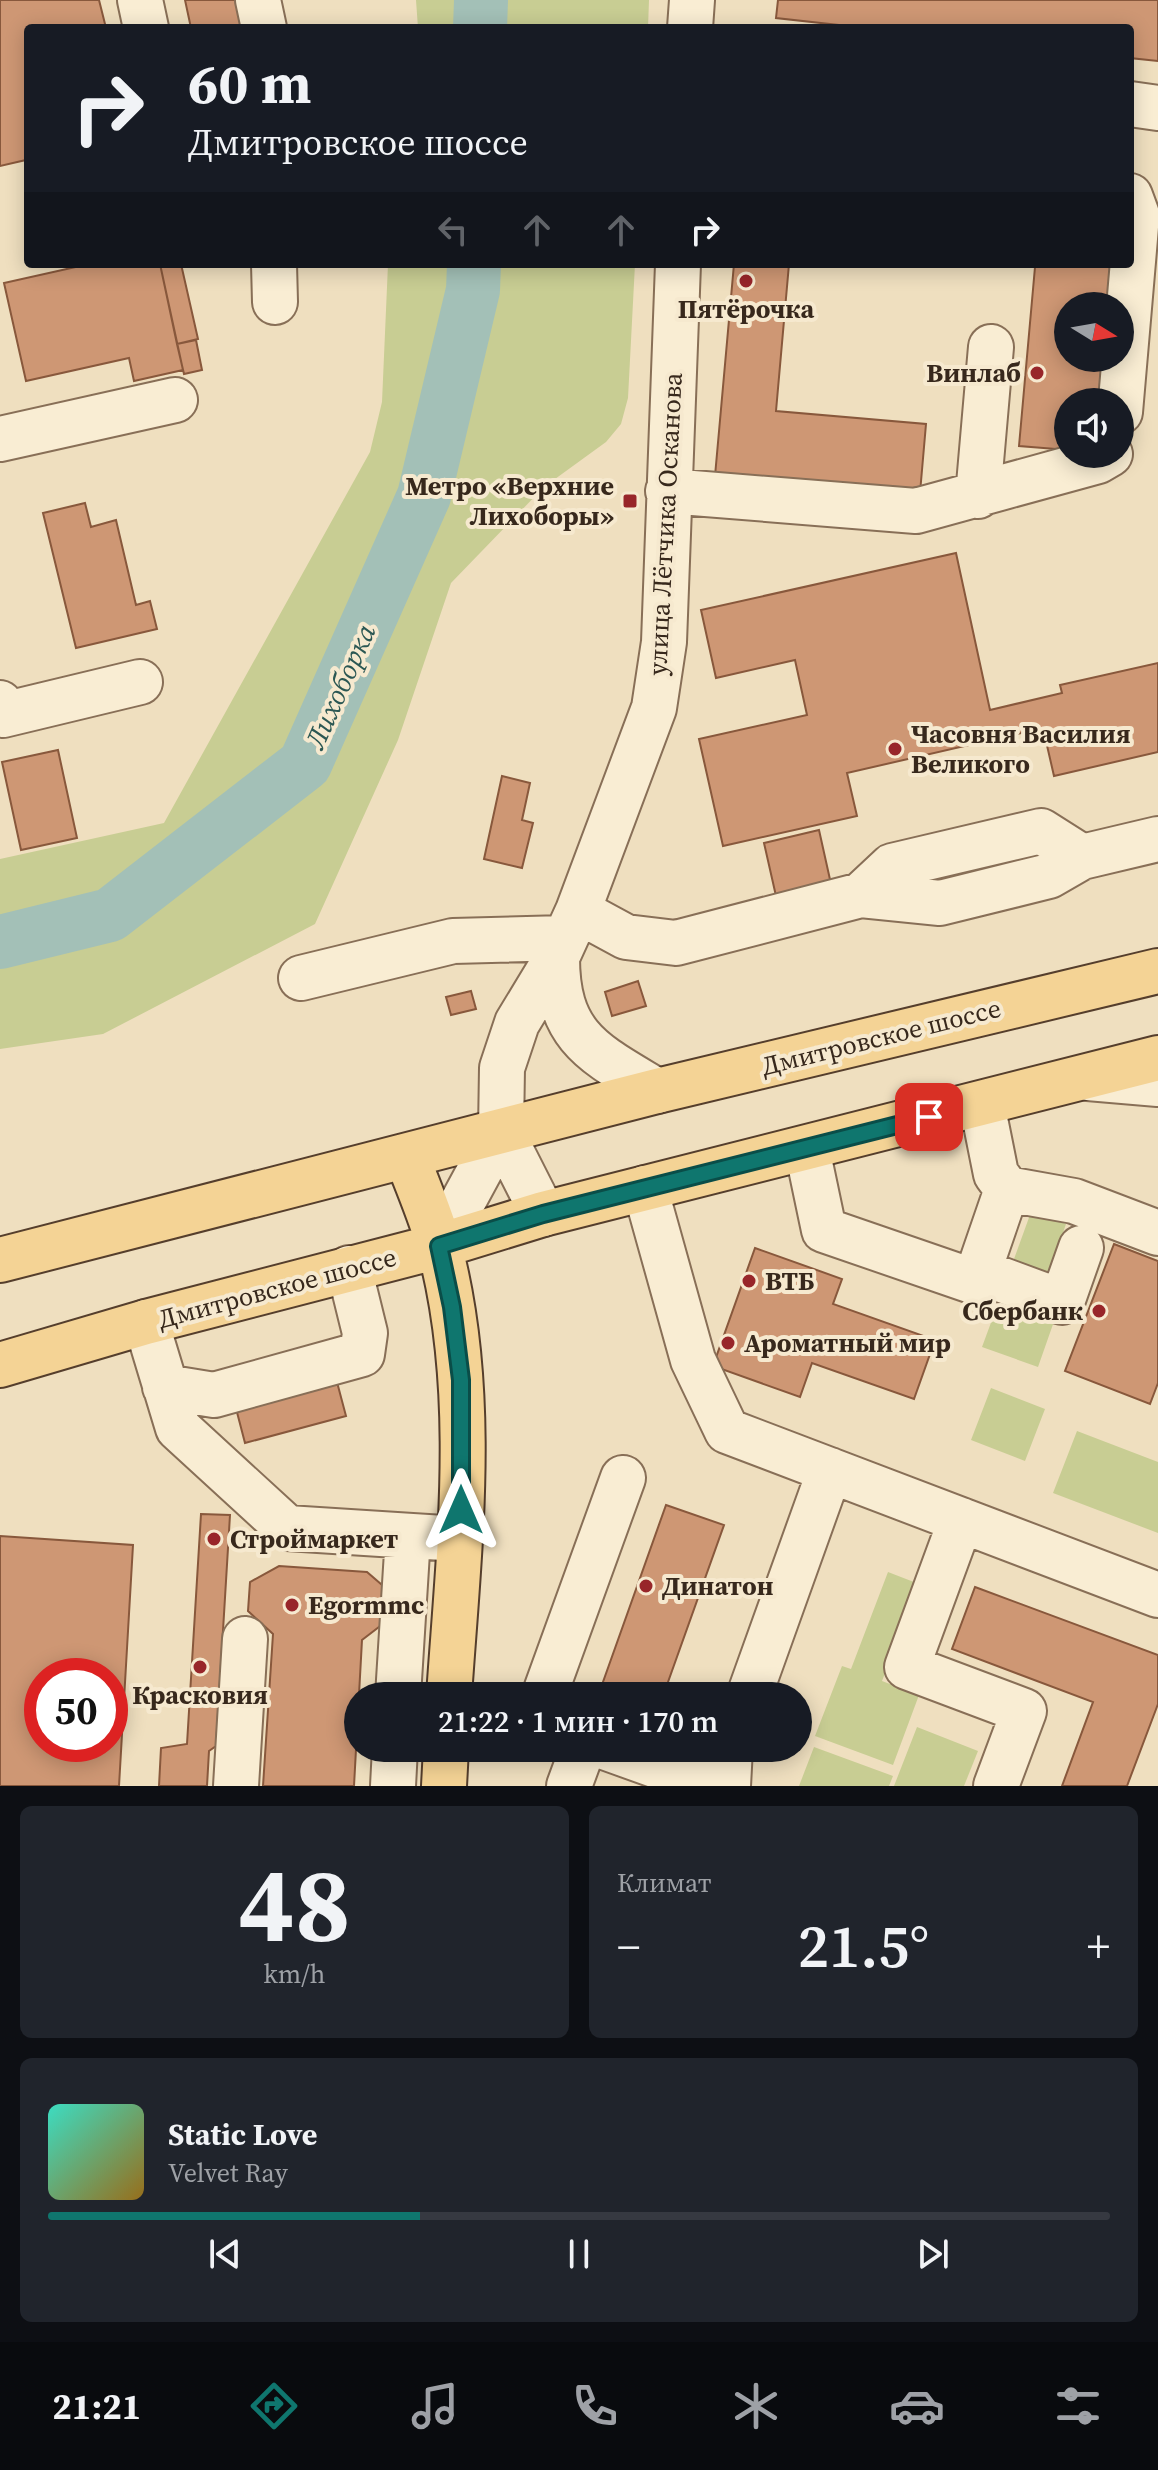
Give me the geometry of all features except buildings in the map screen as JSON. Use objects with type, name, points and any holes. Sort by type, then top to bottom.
[{"type":"main road","name":"Дмитровское шоссе","points":[[0,1260],[657,1091],[1158,971]]},
{"type":"main road","name":"Дмитровское шоссе","points":[[0,1365],[146,1322],[439,1246],[543,1214],[1158,1058]]},
{"type":"main road","points":[[407,1157],[439,1246],[452,1307],[461,1380],[459,1539],[450,1682]]},
{"type":"main road","points":[[444,1786],[445,1762]]},
{"type":"street","points":[[140,0],[145,24]]},
{"type":"street","points":[[258,0],[263,24]]},
{"type":"street","points":[[690,24],[692,0]]},
{"type":"street","points":[[1134,105],[1158,108]]},
{"type":"street","points":[[1134,207],[1137,215],[1134,250]]},
{"type":"street","name":"улица Лётчика Осканова","points":[[543,1214],[501,1131],[502,1068],[517,1023],[566,935],[654,708],[664,642],[678,268]]},
{"type":"street","points":[[1122,388],[1132,268]]},
{"type":"street","points":[[978,496],[991,347]]},
{"type":"street","points":[[0,439],[175,400]]},
{"type":"street","points":[[668,491],[889,500],[923,511],[1074,468]]},
{"type":"street","points":[[0,703],[3,715],[140,682]]},
{"type":"street","points":[[301,978],[453,941],[566,935],[676,943],[861,895],[940,903],[1049,876],[1082,857],[1158,839]]},
{"type":"street","name":"улица Лётчика Осканова","points":[[566,935],[557,988],[574,1032],[590,1047],[657,1091]]},
{"type":"street","points":[[1081,1078],[1158,1084]]},
{"type":"street","points":[[982,1104],[996,1174],[1007,1189],[1074,1201],[1158,1233]]},
{"type":"street","points":[[439,1246],[501,1131]]},
{"type":"street","points":[[807,1149],[824,1230],[975,1282],[1007,1189]]},
{"type":"street","points":[[645,1188],[693,1360],[727,1431],[1158,1595]]},
{"type":"street","points":[[978,1271],[1062,1302],[1081,1248]]},
{"type":"street","points":[[165,1387],[214,1395],[362,1354],[365,1333],[349,1268]]},
{"type":"street","points":[[146,1322],[178,1428],[287,1528],[459,1539]]},
{"type":"street","points":[[754,1682],[830,1470]]},
{"type":"street","points":[[549,1682],[623,1478]]},
{"type":"street","points":[[961,1520],[907,1667],[1024,1711],[996,1786]]},
{"type":"street","points":[[399,1682],[408,1536]]},
{"type":"street","points":[[236,1786],[245,1639]]},
{"type":"street","points":[[393,1786],[394,1762]]},
{"type":"street","points":[[569,1786],[578,1762]]},
{"type":"street","points":[[646,1762],[713,1786]]},
{"type":"street","points":[[728,1786],[729,1762]]},
{"type":"green space","points":[[416,0],[649,0],[648,24],[418,24]]},
{"type":"green space","points":[[388,268],[635,268],[628,398],[621,424],[606,442],[544,487],[451,583],[398,740],[315,924],[103,1034],[0,1049],[0,859],[164,823],[370,452],[382,402]]},
{"type":"green space","points":[[1031,1212],[1066,1224],[1046,1282],[1010,1270]]},
{"type":"green space","points":[[1003,1290],[1058,1310],[1038,1367],[982,1347]]},
{"type":"green space","points":[[991,1388],[1045,1409],[1025,1461],[971,1440]]},
{"type":"green space","points":[[1077,1431],[1158,1462],[1158,1533],[1053,1493]]},
{"type":"green space","points":[[888,1572],[919,1584],[882,1681],[919,1695],[893,1765],[815,1736],[842,1666],[851,1669]]},
{"type":"green space","points":[[917,1727],[978,1751],[964,1786],[894,1786]]},
{"type":"green space","points":[[814,1747],[893,1776],[889,1786],[799,1786],[808,1762],[812,1762]]},
{"type":"waterway","name":"Лихоборка","points":[[480,24],[481,0]]},
{"type":"waterway","name":"Лихоборка","points":[[0,942],[110,915],[305,764],[424,496],[473,290],[474,268]]},
{"type":"place","name":"Пятёрочка","points":[[746,281]]},
{"type":"place","name":"Винлаб","points":[[1037,373]]},
{"type":"place","name":"Метро «Верхние Лихоборы»","points":[[630,501]]},
{"type":"place","name":"Часовня Василия Великого","points":[[895,749]]},
{"type":"place","name":"ВТБ","points":[[749,1281]]},
{"type":"place","name":"Сбербанк","points":[[1099,1311]]},
{"type":"place","name":"Ароматный мир","points":[[728,1343]]},
{"type":"place","name":"Строймаркет","points":[[214,1539]]},
{"type":"place","name":"Динатон","points":[[646,1586]]},
{"type":"place","name":"Egormmc","points":[[292,1605]]},
{"type":"place","name":"Красковия","points":[[200,1667]]},
{"type":"route","points":[[461,1510],[461,1380],[452,1307],[439,1246],[543,1214],[929,1117]]}]
